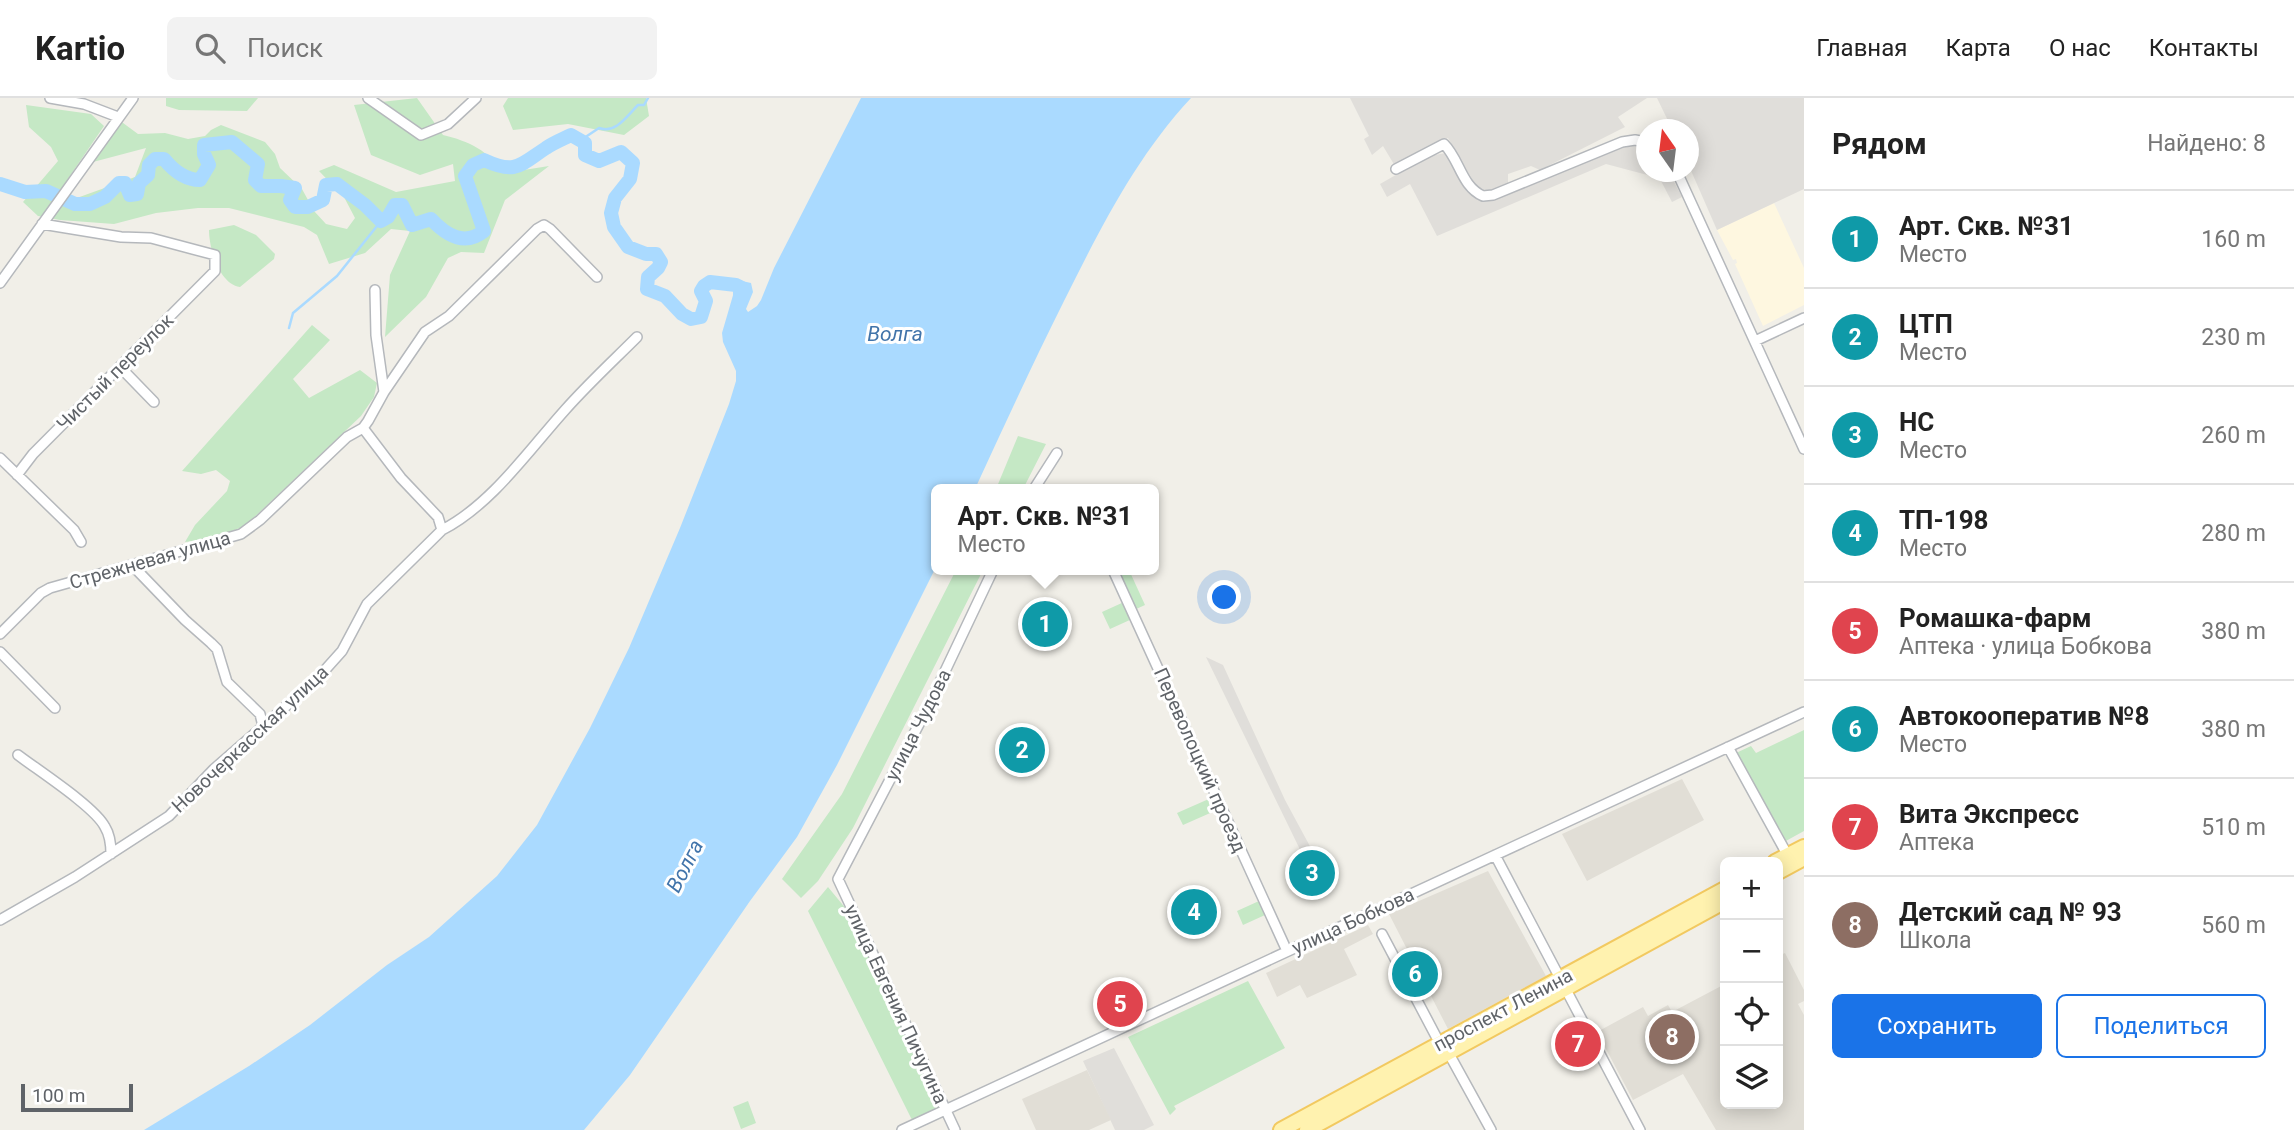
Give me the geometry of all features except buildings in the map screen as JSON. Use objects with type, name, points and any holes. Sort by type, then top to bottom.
[{"type":"main road","points":[[1783,864],[1804,847]]},
{"type":"main road","points":[[1783,865],[1804,858]]},
{"type":"main road","name":"проспект Ленина","points":[[1563,983],[1720,893]]},
{"type":"main road","name":"проспект Ленина","points":[[1281,1130],[1720,904]]},
{"type":"main road","name":"проспект Ленина","points":[[1307,1130],[1445,1045]]},
{"type":"street","points":[[50,98],[84,104],[118,117]]},
{"type":"street","points":[[0,283],[133,98]]},
{"type":"street","points":[[368,98],[421,135],[448,124],[475,98]]},
{"type":"street","points":[[1396,169],[1444,144],[1451,151],[1468,185],[1483,196],[1493,195],[1622,142],[1636,142]]},
{"type":"street","points":[[1682,182],[1804,449]]},
{"type":"street","name":"Чистый переулок","points":[[17,475],[33,454],[215,271],[215,255],[151,238],[121,237],[41,224]]},
{"type":"street","points":[[442,530],[438,517],[401,478],[363,428],[384,392],[425,332],[449,316],[544,225],[597,277]]},
{"type":"street","points":[[375,290],[376,335],[384,392]]},
{"type":"street","points":[[1755,341],[1804,318]]},
{"type":"street","name":"Новочеркасская улица","points":[[0,920],[169,816],[214,769],[316,680],[342,651],[367,604],[442,530],[455,524],[491,492],[566,408],[637,337]]},
{"type":"street","points":[[120,367],[154,402]]},
{"type":"street","name":"Стрежневая улица","points":[[0,634],[41,593],[50,588],[241,534],[260,520],[347,437],[363,428]]},
{"type":"street","points":[[1038,484],[1057,453]]},
{"type":"street","points":[[0,458],[74,530],[81,542]]},
{"type":"street","points":[[132,565],[217,649],[227,682],[260,714],[264,726]]},
{"type":"street","name":"улица Чудова","points":[[838,878],[929,705],[991,575]]},
{"type":"street","name":"Переволоцкий проезд","points":[[1115,575],[1287,951]]},
{"type":"street","points":[[0,652],[55,708]]},
{"type":"street","name":"улица Бобкова","points":[[902,1130],[1804,712]]},
{"type":"street","points":[[1728,747],[1778,857]]},
{"type":"street","points":[[18,755],[101,820],[106,828],[111,854]]},
{"type":"street","points":[[1495,855],[1640,1130]]},
{"type":"street","name":"улица Евгения Пичугина","points":[[838,878],[955,1130]]},
{"type":"street","points":[[1382,933],[1491,1130]]},
{"type":"shaded area","points":[[1350,98],[1647,98],[1618,117],[1625,127],[1540,170],[1531,166],[1508,174],[1508,184],[1489,191],[1476,187],[1448,138],[1395,166],[1383,146],[1372,155],[1364,139],[1369,136]]},
{"type":"shaded area","points":[[1657,98],[1804,98],[1804,189],[1717,230],[1696,182],[1699,182],[1699,119],[1667,119]]},
{"type":"shaded area","points":[[1636,145],[1636,172],[1606,164],[1437,236],[1410,184],[1387,197],[1380,184],[1429,156],[1446,153],[1467,192],[1480,200],[1490,200],[1609,151]]},
{"type":"shaded area","points":[[1662,182],[1674,182],[1682,197],[1672,202]]},
{"type":"shaded area","points":[[1774,203],[1804,268],[1804,305],[1763,326],[1735,264],[1736,259],[1733,260],[1717,230]]},
{"type":"shaded area","points":[[1206,657],[1223,665],[1285,800],[1319,863],[1309,868]]},
{"type":"shaded area","points":[[1682,779],[1704,820],[1587,881],[1562,834]]},
{"type":"shaded area","points":[[1488,871],[1546,976],[1448,1029],[1389,914]]},
{"type":"shaded area","points":[[1368,925],[1373,934],[1344,949],[1357,975],[1307,998],[1300,985],[1277,997],[1266,973]]},
{"type":"shaded area","points":[[1785,953],[1804,990],[1804,1001],[1798,1004],[1804,1015],[1804,1130],[1716,1130],[1683,1074],[1633,1100],[1597,1032],[1643,1007],[1648,1016],[1668,1005],[1672,1012],[1720,987],[1720,1109],[1783,1109]]},
{"type":"shaded area","points":[[1114,1048],[1154,1125],[1144,1130],[1115,1130],[1083,1061]]},
{"type":"shaded area","points":[[1087,1070],[1111,1120],[1089,1130],[1036,1130],[1022,1099]]},
{"type":"green space","points":[[166,98],[258,98],[247,111],[179,110],[166,106]]},
{"type":"green space","points":[[417,98],[443,135],[477,148],[505,173],[549,166],[505,200],[484,253],[461,252],[448,258],[426,297],[385,337],[390,275],[410,231],[391,229],[365,253],[329,264],[317,235],[304,227],[229,208],[198,208],[156,213],[114,224],[38,216],[23,202],[58,161],[51,147],[29,127],[26,105],[91,114],[104,126],[61,189],[74,199],[135,177],[146,148],[93,162],[119,120],[138,134],[165,133],[188,139],[205,136],[221,125],[265,142],[275,154],[280,168],[302,189],[314,211],[326,224],[347,229],[355,218],[344,197],[319,171],[334,165],[396,192],[455,181],[453,164],[420,175],[371,155],[354,105]]},
{"type":"green space","points":[[508,98],[646,98],[649,116],[624,135],[568,124],[513,130],[503,106]]},
{"type":"green space","points":[[234,225],[256,235],[275,254],[274,259],[240,287],[226,279],[221,272],[209,237],[209,230]]},
{"type":"green space","points":[[312,325],[330,340],[293,379],[309,398],[360,370],[377,383],[374,397],[361,416],[245,526],[212,539],[185,542],[195,525],[227,491],[230,481],[216,470],[201,474],[182,471]]},
{"type":"green space","points":[[1018,436],[1046,444],[1026,484],[998,484]]},
{"type":"green space","points":[[953,575],[980,575],[853,828],[818,881],[801,898],[782,879],[842,794]]},
{"type":"green space","points":[[1118,575],[1131,575],[1145,605],[1134,610]]},
{"type":"green space","points":[[1124,602],[1132,619],[1110,629],[1102,612]]},
{"type":"green space","points":[[1804,730],[1804,831],[1784,842],[1736,753],[1751,746],[1756,753]]},
{"type":"green space","points":[[1211,798],[1217,810],[1183,825],[1177,813]]},
{"type":"green space","points":[[828,887],[861,927],[945,1110],[914,1124],[808,911]]},
{"type":"green space","points":[[1259,901],[1265,915],[1243,925],[1237,911]]},
{"type":"green space","points":[[1248,981],[1285,1048],[1174,1106],[1176,1109],[1170,1115],[1128,1037]]},
{"type":"green space","points":[[748,1101],[756,1123],[741,1129],[733,1107]]},
{"type":"water","name":"Волга","points":[[861,98],[1191,98],[1153,144],[1120,195],[1041,348],[977,484],[931,484],[932,575],[837,765],[797,837],[630,1075],[584,1130],[144,1130],[310,1025],[387,965],[429,937],[497,876],[537,825],[590,728],[629,648],[729,404],[736,371],[723,342],[722,333],[736,285],[742,281],[751,283],[753,292],[746,309],[748,312],[761,300],[774,268]]},
{"type":"waterway","points":[[581,140],[599,128],[616,126],[638,105],[644,105],[648,98]]},
{"type":"waterway","points":[[0,184],[25,192],[46,191],[75,204],[90,204],[105,197],[119,183],[125,183],[130,195],[137,194],[139,183],[148,175],[149,165],[155,159],[164,159],[180,174],[200,180],[209,165],[204,154],[204,145],[232,142],[258,164],[255,180],[261,186],[295,188],[290,200],[295,207],[308,207],[323,200],[326,185],[337,184],[381,221],[388,217],[395,205],[402,205],[412,225],[431,219],[449,234],[469,238],[484,231],[465,176],[473,165],[484,160],[504,167],[517,166],[571,135],[585,143],[585,155],[599,161],[621,152],[633,163],[630,179],[615,198],[611,213],[614,227],[628,247],[646,254],[656,254],[661,262],[648,277],[647,289],[665,296],[682,314],[691,319],[701,317],[706,301],[701,291],[710,282],[740,287],[740,302]]},
{"type":"waterway","points":[[289,328],[293,313],[337,276],[381,221]]},
{"type":"place","name":"Арт. Скв. №31","points":[[1045,624]]},
{"type":"place","name":"ЦТП","points":[[1022,750]]},
{"type":"place","name":"НС","points":[[1312,873]]},
{"type":"place","name":"ТП-198","points":[[1194,912]]},
{"type":"place","name":"Автокооператив №8","points":[[1415,974]]},
{"type":"place","name":"Ромашка-фарм","points":[[1120,1004]]},
{"type":"place","name":"Детский сад № 93","points":[[1672,1037]]},
{"type":"place","name":"Вита Экспресс","points":[[1578,1044]]}]
